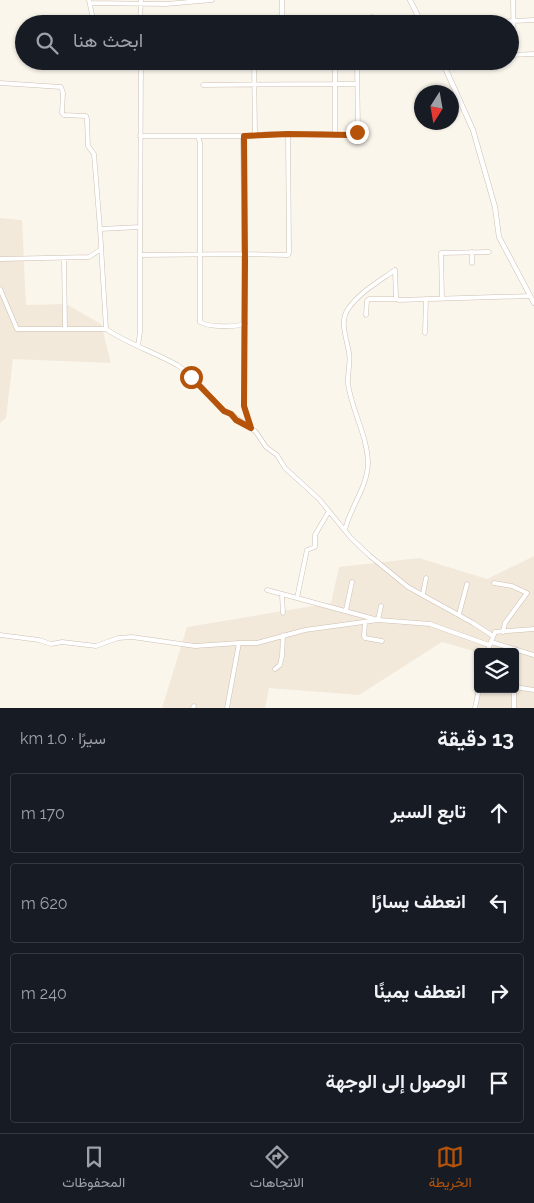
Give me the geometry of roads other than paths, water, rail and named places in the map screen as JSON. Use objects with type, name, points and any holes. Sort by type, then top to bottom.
[{"type":"street","points":[[92,15],[89,1],[166,2],[212,0]]},
{"type":"street","points":[[282,0],[282,15]]},
{"type":"street","points":[[410,0],[418,15]]},
{"type":"street","points":[[513,0],[513,15]]},
{"type":"street","points":[[140,15],[141,2]]},
{"type":"street","points":[[519,21],[534,20]]},
{"type":"street","points":[[519,55],[534,54]]},
{"type":"street","points":[[138,346],[140,332],[141,70]]},
{"type":"street","points":[[254,70],[254,135]]},
{"type":"street","points":[[334,70],[335,134]]},
{"type":"street","points":[[140,136],[352,135],[357,132],[357,70]]},
{"type":"street","points":[[446,70],[472,130],[490,188],[499,237],[534,303]]},
{"type":"street","points":[[0,83],[61,87],[63,93],[62,113],[64,115],[86,116],[88,146],[94,154],[106,329]]},
{"type":"street","points":[[203,85],[358,84]]},
{"type":"street","points":[[140,255],[288,255],[290,252],[288,134]]},
{"type":"street","points":[[198,136],[200,143],[200,322],[204,325],[222,326],[241,325],[245,322]]},
{"type":"street","points":[[244,136],[244,406],[251,428],[266,447],[277,455],[284,468],[311,490],[370,556],[398,579],[493,636]]},
{"type":"street","points":[[100,229],[140,227]]},
{"type":"street","points":[[0,259],[89,258],[100,250]]},
{"type":"street","points":[[472,252],[472,263]]},
{"type":"street","points":[[442,298],[441,253],[489,252]]},
{"type":"street","points":[[64,258],[66,326],[64,329]]},
{"type":"street","points":[[345,530],[359,498],[368,462],[363,434],[348,385],[350,356],[344,318],[347,309],[364,291],[395,270],[397,298]]},
{"type":"street","points":[[0,289],[16,329],[106,329],[117,337],[186,371],[224,411],[251,428]]},
{"type":"street","points":[[366,315],[367,301],[369,299],[530,296]]},
{"type":"street","points":[[425,333],[426,299]]},
{"type":"street","points":[[297,598],[307,550],[314,547],[315,534],[329,510]]},
{"type":"street","points":[[423,594],[426,578]]},
{"type":"street","points":[[346,610],[352,582]]},
{"type":"street","points":[[494,583],[512,586],[527,593],[505,623],[503,632]]},
{"type":"street","points":[[459,614],[467,584]]},
{"type":"street","points":[[267,590],[378,620],[430,624],[534,655]]},
{"type":"street","points":[[282,595],[284,612]]},
{"type":"street","points":[[378,620],[381,606]]},
{"type":"street","points":[[0,635],[39,640],[51,644],[62,642],[96,646],[118,638],[132,637],[195,646],[257,643],[305,630],[378,620]]},
{"type":"street","points":[[365,622],[365,638],[382,641]]},
{"type":"street","points":[[488,648],[495,632],[534,629]]},
{"type":"street","points":[[275,669],[280,665],[284,635]]},
{"type":"street","points":[[227,708],[240,643]]},
{"type":"street","points":[[519,688],[534,690]]},
{"type":"street","points":[[475,708],[478,693]]},
{"type":"street","points":[[514,708],[515,693]]}]
